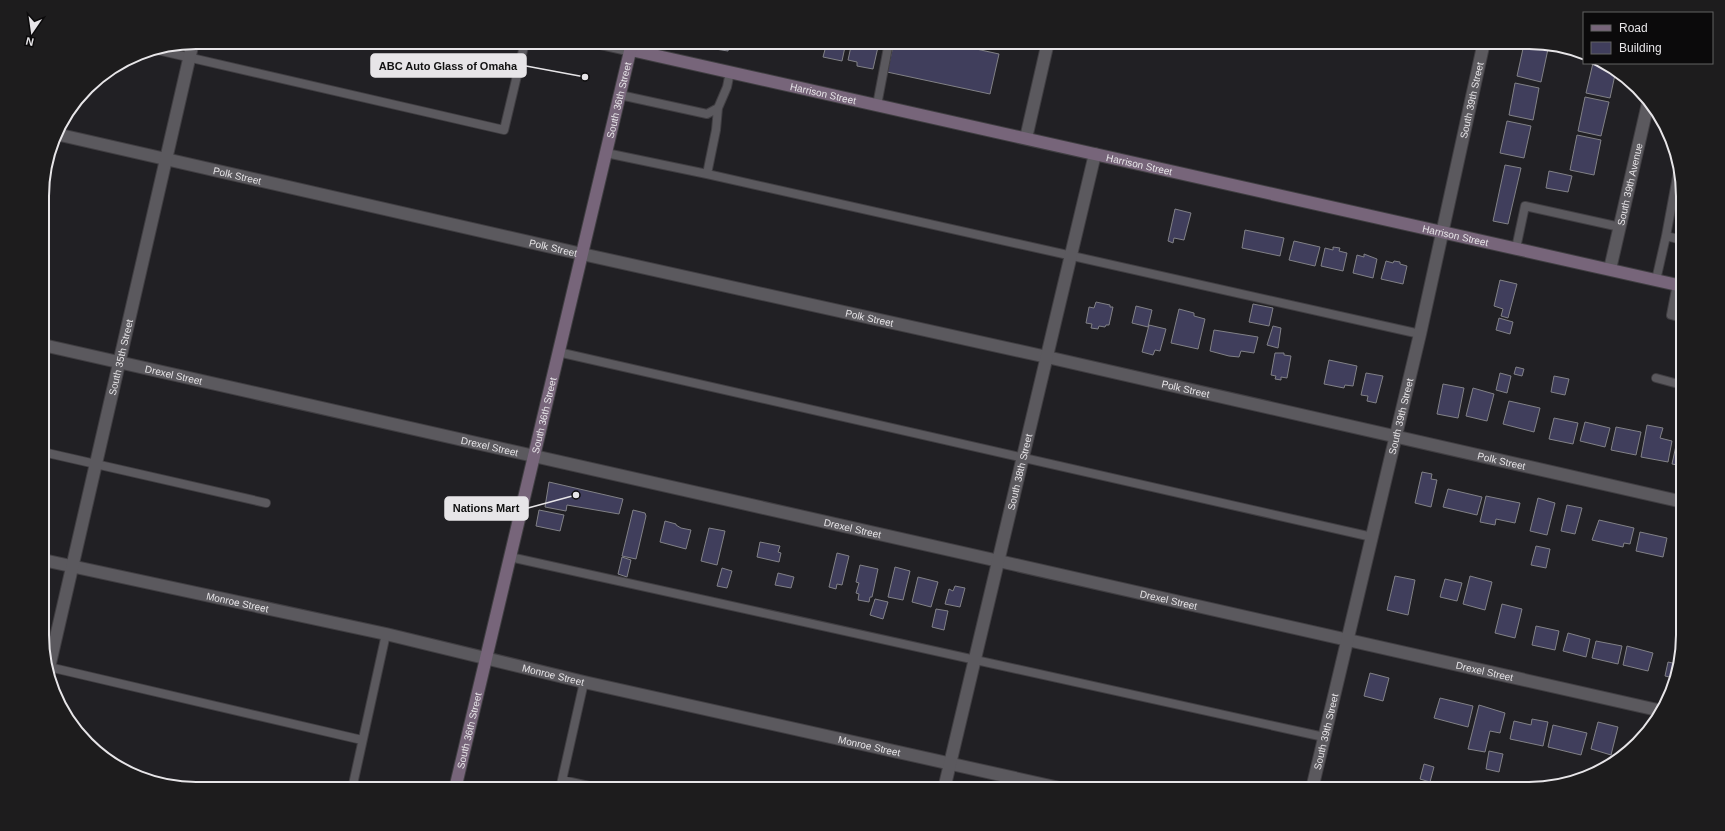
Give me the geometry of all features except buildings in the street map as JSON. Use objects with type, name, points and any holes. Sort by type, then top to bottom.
[{"type":"main road","name":"South 36th Street","points":[[457,782],[630,49]]},
{"type":"main road","name":"Harrison Street","points":[[642,49],[730,72],[1676,284]]},
{"type":"street","name":"South 35th Street","points":[[51,658],[192,49]]},
{"type":"street","points":[[1026,138],[1046,49]]},
{"type":"street","name":"South 39th Street","points":[[1314,782],[1420,334],[1482,49]]},
{"type":"street","name":"South 39th Avenue","points":[[1610,269],[1647,108]]},
{"type":"street","name":"Polk Street","points":[[62,135],[1676,500]]},
{"type":"street","name":"South 38th Street","points":[[946,782],[1096,154]]},
{"type":"street","name":"Drexel Street","points":[[49,346],[1656,710]]},
{"type":"street","name":"Monroe Street","points":[[49,561],[386,634],[584,682],[1033,782]]},
{"type":"lane","points":[[167,52],[504,130],[523,49]]},
{"type":"lane","points":[[877,105],[888,49]]},
{"type":"lane","points":[[707,174],[716,130],[718,108],[727,87],[730,72]]},
{"type":"lane","points":[[620,95],[707,114],[718,108]]},
{"type":"lane","points":[[606,153],[707,174],[1420,334]]},
{"type":"lane","points":[[1656,280],[1676,184]]},
{"type":"lane","points":[[1516,248],[1525,206],[1620,227]]},
{"type":"lane","points":[[1666,236],[1676,238]]},
{"type":"lane","points":[[1676,298],[1671,315],[1676,316]]},
{"type":"lane","points":[[558,352],[1372,537]]},
{"type":"lane","points":[[1656,378],[1676,383]]},
{"type":"lane","points":[[49,453],[266,503]]},
{"type":"lane","points":[[510,557],[1324,737]]},
{"type":"lane","points":[[353,782],[386,634]]},
{"type":"lane","points":[[53,670],[362,740]]},
{"type":"lane","points":[[571,782],[562,780],[584,682]]},
{"type":"place","name":"ABC Auto Glass of Omaha","points":[[585,77]]},
{"type":"place","name":"Nations Mart","points":[[576,495]]}]
